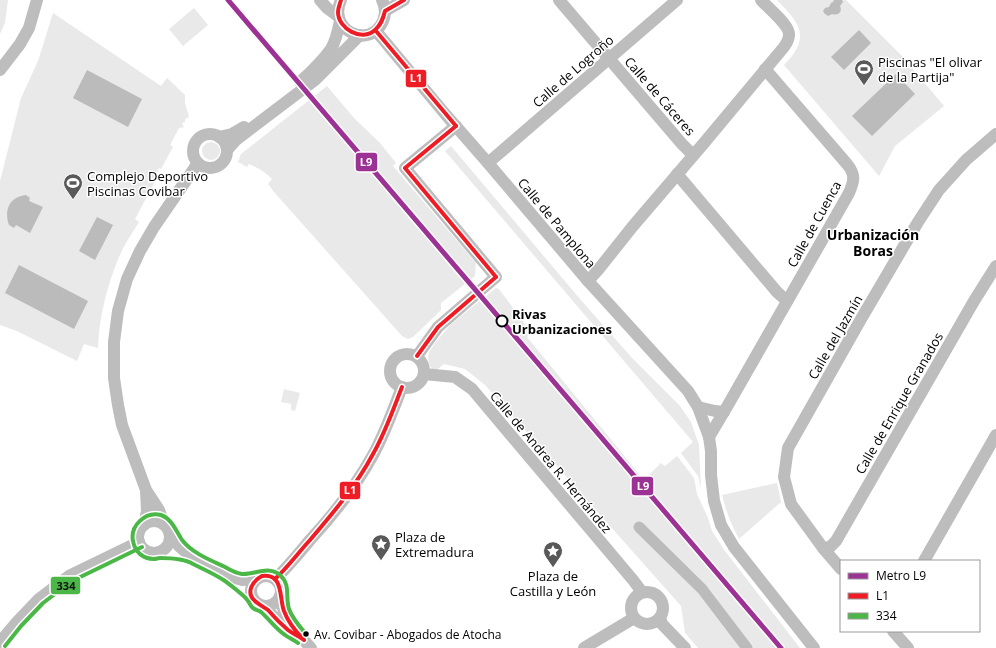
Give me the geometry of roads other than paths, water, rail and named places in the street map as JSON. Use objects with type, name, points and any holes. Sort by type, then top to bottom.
[{"type":"street","points":[[0,70],[20,44],[29,28],[37,0]]},
{"type":"street","points":[[320,0],[339,19],[345,29],[352,34],[360,35],[368,35],[376,31],[381,25],[384,18],[383,5],[404,0]]},
{"type":"street","points":[[219,137],[232,134],[255,120],[310,73],[332,48],[337,34],[339,19],[338,10],[341,0]]},
{"type":"street","name":"Calle de Cáceres","points":[[559,0],[693,155]]},
{"type":"street","name":"Calle de Logroño","points":[[488,163],[677,0]]},
{"type":"street","points":[[588,281],[632,226],[788,41],[790,34],[788,28],[761,0]]},
{"type":"street","name":"Calle de Pamplona","points":[[376,31],[588,281],[688,391],[698,407],[709,437],[713,494],[721,525],[734,547],[814,648]]},
{"type":"street","points":[[227,150],[236,140],[315,80],[360,35]]},
{"type":"street","name":"Calle de Cuenca","points":[[709,437],[849,193],[854,180],[852,171],[847,164],[765,69]]},
{"type":"street","points":[[417,356],[438,327],[496,277],[405,168],[456,126]]},
{"type":"street","points":[[213,134],[223,140],[227,150],[226,158],[221,164],[213,168],[205,167],[198,163],[194,157],[193,150],[195,143],[199,138],[213,134]]},
{"type":"street","name":"Calle del Jazmín","points":[[840,568],[823,548],[791,504],[784,477],[788,448],[861,319],[918,222],[939,190],[966,160],[996,134]]},
{"type":"street","points":[[164,524],[159,510],[146,490],[122,425],[114,378],[114,342],[118,311],[127,279],[140,251],[154,226],[198,163]]},
{"type":"street","points":[[677,174],[787,301]]},
{"type":"street","name":"Calle de Enrique Granados","points":[[823,548],[830,547],[836,541],[974,301],[996,266]]},
{"type":"street","points":[[406,353],[417,356],[421,360],[424,374],[419,384],[414,387],[402,388],[393,382],[389,371],[392,361],[401,354],[406,353]]},
{"type":"street","name":"Calle de Andrea R. Hernández","points":[[424,374],[455,378],[472,389],[642,592]]},
{"type":"street","points":[[275,579],[327,522],[355,486],[374,454],[392,415],[402,388]]},
{"type":"street","points":[[698,407],[714,412],[724,412]]},
{"type":"street","points":[[925,560],[996,435]]},
{"type":"street","points":[[144,525],[147,512],[146,490]]},
{"type":"street","points":[[189,555],[147,552],[142,548],[139,542],[138,536],[140,529],[149,522],[154,521],[164,524],[169,529],[178,546],[189,555],[228,576],[288,630],[302,638]]},
{"type":"street","points":[[160,552],[166,548],[170,542],[171,535]]},
{"type":"street","points":[[0,642],[16,622],[39,599],[70,576],[139,542]]},
{"type":"street","points":[[228,576],[242,580],[268,576],[275,579],[281,587],[280,596],[274,604],[270,606],[263,606]]},
{"type":"street","points":[[252,596],[252,584],[257,578]]},
{"type":"street","points":[[642,592],[652,592],[660,598],[663,603],[664,608],[660,618],[652,623],[647,624],[638,621],[634,618],[632,613],[631,608],[634,598],[642,592]]},
{"type":"street","points":[[280,596],[284,613],[292,626],[311,648]]},
{"type":"street","points":[[584,648],[634,618]]},
{"type":"street","points":[[660,618],[662,624],[685,648]]},
{"type":"street","points":[[894,632],[908,648]]},
{"type":"waterway","points":[[639,527],[702,589],[747,648]]},
{"type":"metro line","name":"L9","points":[[228,0],[781,648]]},
{"type":"place","name":"Piscinas \"El olivar de la Partija\"","points":[[864,86]]},
{"type":"place","name":"Complejo Deportivo Piscinas Covibar","points":[[73,200]]},
{"type":"place","name":"Rivas Urbanizaciones","points":[[502,321]]},
{"type":"place","name":"Plaza de Extremadura","points":[[381,561]]},
{"type":"place","name":"Plaza de Castilla y León","points":[[553,568]]},
{"type":"place","name":"Av. Covibar - Abogados de Atocha","points":[[306,634]]},
{"type":"district","name":"Urbanización Boras","points":[[873,244]]}]
